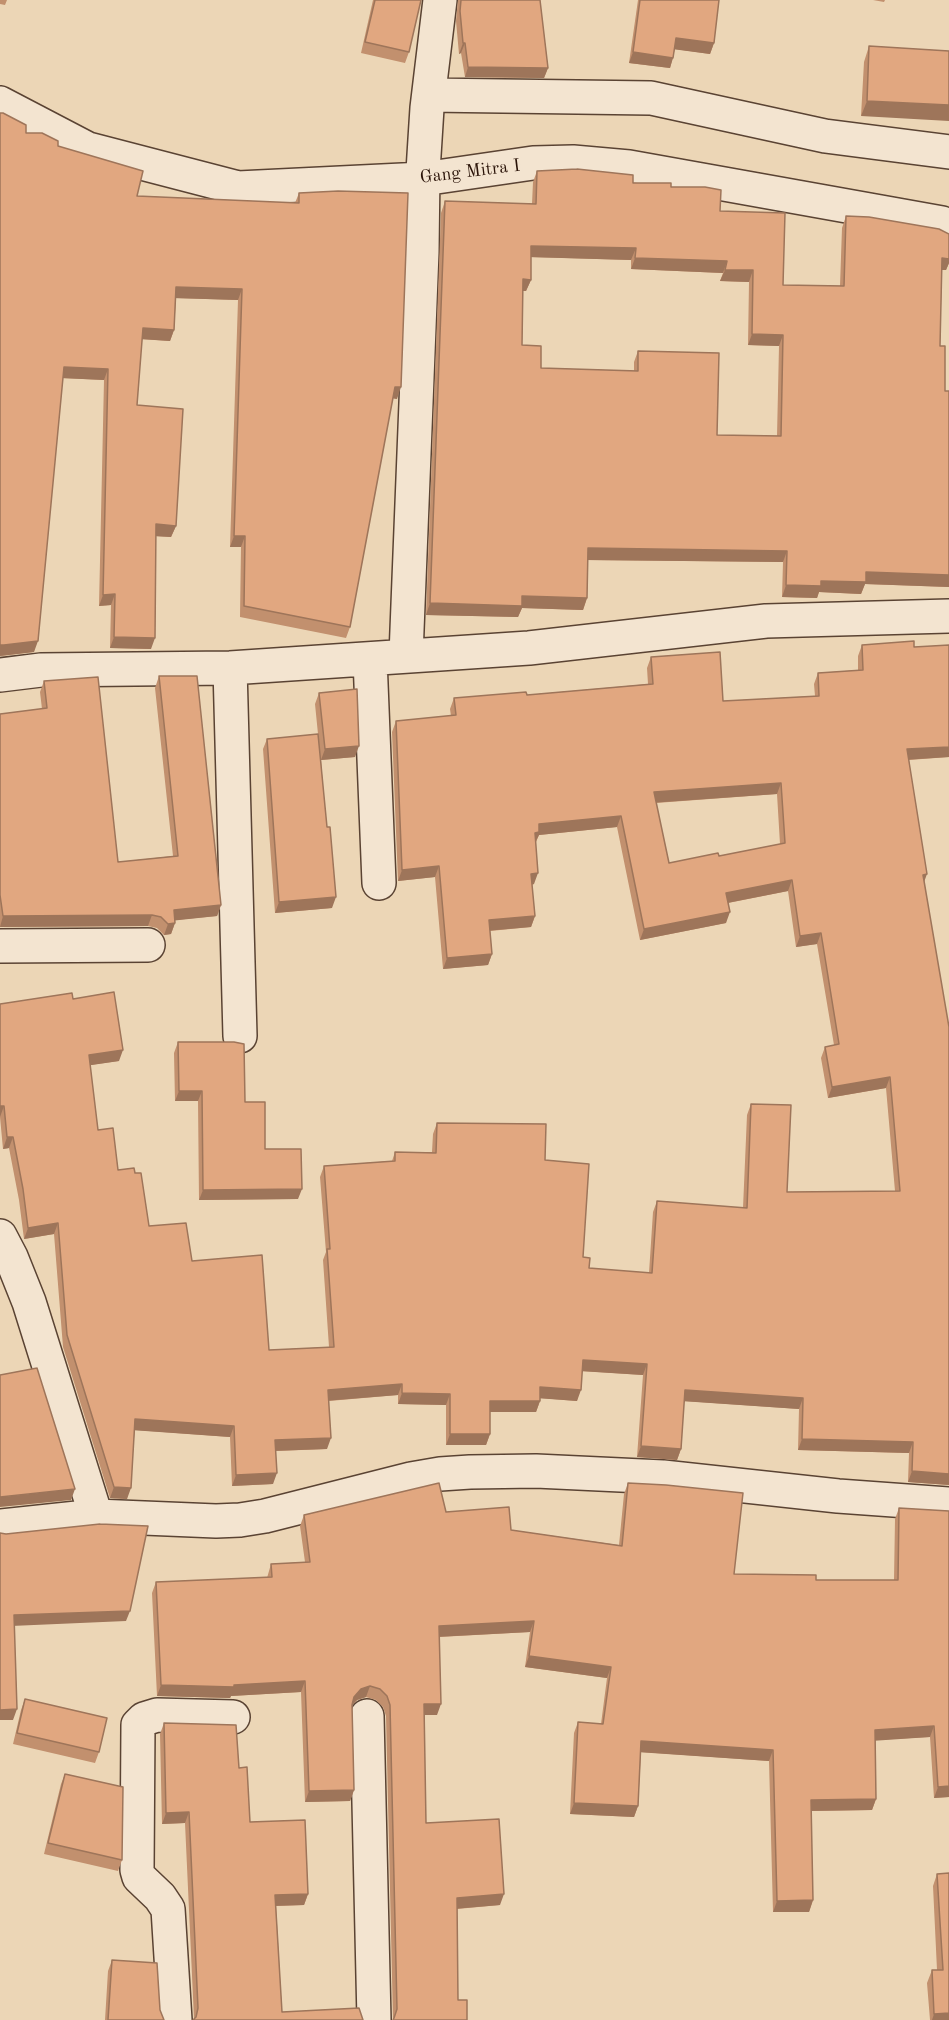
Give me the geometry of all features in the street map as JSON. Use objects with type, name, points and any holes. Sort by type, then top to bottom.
[{"type":"street","points":[[406,655],[423,175],[428,101],[440,0]]},
{"type":"street","points":[[428,101],[651,98],[825,136],[949,153]]},
{"type":"street","name":"Gang Mitra I","points":[[0,103],[88,149],[238,188],[423,175],[533,163],[573,162],[629,167],[942,223],[949,228]]},
{"type":"street","points":[[0,675],[41,670],[230,668],[530,648],[766,621],[949,616]]},
{"type":"street","points":[[370,659],[379,883]]},
{"type":"street","points":[[230,668],[240,1036]]},
{"type":"street","points":[[0,946],[148,945]]},
{"type":"street","points":[[0,1236],[29,1302],[96,1516]]},
{"type":"street","points":[[0,1526],[96,1516],[240,1520],[265,1516],[430,1475],[470,1472],[525,1471],[663,1477],[838,1496],[949,1504]]},
{"type":"street","points":[[175,2020],[168,1909],[160,1897],[139,1877],[137,1870],[138,1725],[144,1719],[157,1715],[233,1717]]},
{"type":"street","points":[[367,1716],[374,2020]]},
{"type":"building","points":[[375,0],[421,0],[409,52],[365,42]]},
{"type":"building","points":[[461,0],[540,0],[548,68],[468,67],[465,43],[463,43]]},
{"type":"building","points":[[640,0],[719,0],[714,43],[676,38],[673,58],[633,52]]},
{"type":"building","points":[[869,46],[949,51],[949,105],[867,101]]},
{"type":"building","points":[[0,113],[26,125],[26,133],[42,133],[58,141],[58,146],[143,171],[137,196],[299,203],[299,193],[338,191],[408,193],[401,387],[395,387],[350,627],[244,606],[245,536],[234,536],[242,289],[176,287],[174,330],[143,328],[137,405],[183,409],[176,526],[156,524],[155,638],[114,637],[115,594],[103,595],[108,369],[64,367],[38,641],[0,645]]},
{"type":"building","points":[[577,169],[633,175],[633,183],[671,183],[671,187],[705,187],[721,190],[720,211],[785,213],[783,285],[844,286],[846,216],[869,217],[939,229],[949,234],[949,259],[942,258],[940,346],[945,346],[945,391],[949,391],[949,575],[866,572],[866,582],[821,581],[821,586],[786,585],[787,551],[588,548],[587,598],[522,596],[522,606],[430,603],[445,201],[536,204],[537,171]],"holes":[[[531,246],[636,248],[635,258],[727,261],[725,270],[753,270],[752,334],[783,335],[781,436],[717,435],[719,353],[638,351],[638,371],[541,368],[541,346],[522,345],[523,279],[531,280]]]},
{"type":"building","points":[[914,641],[914,647],[949,645],[949,747],[907,749],[927,874],[923,875],[949,1027],[949,1474],[912,1471],[913,1442],[802,1439],[803,1398],[685,1390],[681,1449],[641,1446],[647,1364],[583,1360],[581,1390],[540,1387],[540,1401],[490,1401],[490,1434],[450,1434],[450,1394],[402,1393],[402,1384],[328,1390],[331,1438],[275,1440],[277,1473],[236,1475],[234,1426],[135,1419],[131,1488],[114,1487],[67,1335],[58,1223],[28,1228],[13,1137],[7,1137],[4,1106],[0,1106],[0,1004],[72,993],[73,999],[114,992],[123,1050],[89,1055],[98,1130],[113,1128],[118,1170],[134,1168],[135,1173],[141,1173],[149,1226],[186,1223],[192,1261],[262,1255],[269,1350],[334,1347],[324,1166],[395,1161],[395,1152],[436,1153],[437,1123],[546,1124],[545,1160],[589,1164],[583,1257],[590,1258],[589,1268],[652,1273],[657,1201],[747,1208],[751,1104],[791,1105],[787,1192],[900,1191],[890,1077],[832,1087],[825,1047],[839,1044],[821,933],[800,936],[792,880],[726,893],[730,912],[644,929],[621,816],[539,824],[539,832],[535,833],[538,873],[531,874],[535,916],[489,920],[492,954],[447,958],[439,866],[402,870],[396,721],[456,715],[454,698],[526,692],[527,695],[653,684],[651,657],[720,652],[723,701],[819,696],[818,673],[863,670],[862,645]],"holes":[[[781,783],[785,843],[669,863],[654,792]]]},
{"type":"building","points":[[159,676],[197,676],[221,905],[174,910],[175,923],[168,924],[161,917],[152,915],[3,916],[0,895],[0,714],[47,708],[44,681],[98,677],[118,862],[178,856]]},
{"type":"building","points":[[357,689],[359,746],[325,749],[319,693]]},
{"type":"building","points":[[318,734],[336,897],[279,902],[267,739]]},
{"type":"building","points":[[178,1042],[244,1044],[245,1102],[265,1102],[265,1149],[301,1149],[302,1189],[203,1190],[202,1091],[179,1091]]},
{"type":"building","points":[[37,1368],[75,1489],[0,1497],[0,1375]]},
{"type":"building","points":[[439,1483],[446,1512],[509,1507],[511,1530],[622,1546],[628,1483],[743,1493],[734,1574],[816,1575],[816,1580],[898,1580],[899,1508],[949,1511],[949,1786],[938,1787],[934,1726],[875,1730],[876,1799],[811,1800],[813,1900],[777,1901],[773,1750],[641,1741],[638,1806],[574,1803],[578,1722],[603,1724],[611,1667],[529,1656],[534,1621],[439,1626],[441,1704],[424,1704],[426,1823],[499,1819],[504,1894],[457,1898],[458,2000],[467,2000],[467,2020],[393,2020],[397,2009],[390,1705],[387,1696],[380,1689],[370,1686],[361,1689],[354,1697],[352,1705],[354,1790],[309,1791],[305,1681],[234,1685],[234,1687],[161,1685],[156,1582],[272,1577],[271,1564],[310,1562],[304,1515]]},
{"type":"building","points":[[100,1524],[148,1526],[130,1611],[14,1615],[17,1709],[0,1710],[0,1533]]},
{"type":"building","points":[[25,1699],[107,1718],[99,1752],[17,1733]]},
{"type":"building","points":[[164,1723],[236,1725],[239,1768],[247,1767],[250,1822],[305,1820],[308,1894],[275,1895],[282,2012],[359,2008],[363,2020],[193,2020],[198,2008],[189,1812],[166,1813]]},
{"type":"building","points":[[65,1774],[123,1787],[122,1860],[48,1843]]},
{"type":"building","points":[[949,1873],[949,2013],[934,2014],[932,1970],[943,1970],[937,1874]]},
{"type":"building","points":[[112,1960],[157,1963],[160,2010],[164,2020],[108,2020]]}]
